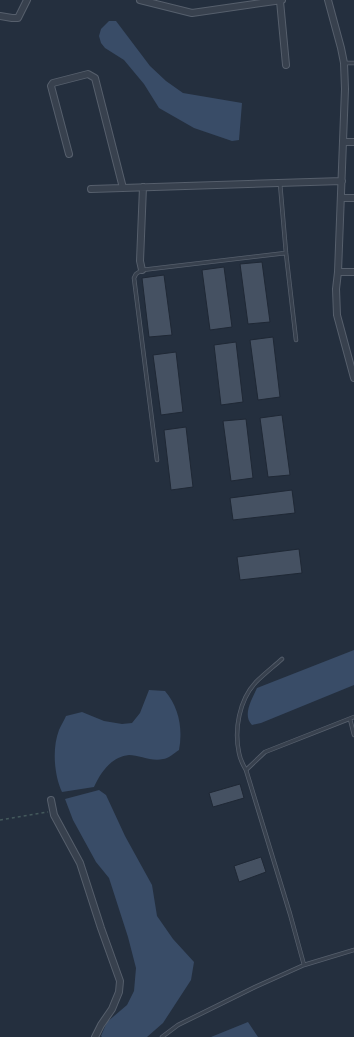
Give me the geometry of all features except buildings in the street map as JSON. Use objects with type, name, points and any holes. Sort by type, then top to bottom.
[{"type":"street","points":[[0,16],[18,18],[28,0]]},
{"type":"street","points":[[140,0],[192,13],[281,0],[286,65]]},
{"type":"street","points":[[328,0],[344,63],[345,89],[338,272],[336,289],[337,315],[354,378]]},
{"type":"street","points":[[69,154],[51,86],[53,83],[88,74],[94,78],[123,188]]},
{"type":"street","points":[[343,142],[354,142]]},
{"type":"street","points":[[91,189],[342,181]]},
{"type":"street","points":[[142,270],[140,261],[143,188]]},
{"type":"street","points":[[341,198],[354,198]]},
{"type":"street","points":[[338,272],[354,272]]},
{"type":"street","points":[[51,800],[54,815],[80,863],[120,981],[119,992],[95,1037]]},
{"type":"lane","points":[[344,63],[354,63]]},
{"type":"lane","points":[[280,183],[296,340]]},
{"type":"lane","points":[[157,460],[134,278],[136,274],[142,270],[286,253]]},
{"type":"lane","points":[[282,660],[255,682],[243,704],[237,735],[239,755],[246,770],[304,965]]},
{"type":"lane","points":[[246,770],[265,752],[354,717]]},
{"type":"lane","points":[[350,719],[354,735]]},
{"type":"lane","points":[[162,1037],[178,1024],[255,987],[304,965],[354,950]]},
{"type":"path","points":[[0,820],[53,811]]},
{"type":"water","points":[[109,21],[116,21],[150,66],[166,81],[183,93],[242,103],[239,140],[232,141],[194,128],[159,108],[144,84],[124,60],[105,48],[101,43],[99,36],[101,29]]},
{"type":"water","points":[[354,650],[354,685],[261,723],[252,725],[249,721],[249,707],[257,688]]},
{"type":"water","points":[[149,690],[165,691],[174,704],[180,726],[179,750],[165,759],[159,760],[133,755],[123,756],[107,766],[94,787],[62,792],[57,778],[55,745],[60,728],[66,716],[82,712],[104,721],[122,724],[132,723],[140,713]]},
{"type":"water","points":[[99,790],[106,795],[125,836],[152,885],[157,916],[173,939],[194,962],[191,980],[163,1023],[147,1037],[101,1036],[107,1022],[127,1005],[134,991],[136,968],[128,937],[109,878],[96,862],[73,820],[65,799]]},
{"type":"water","points":[[248,1022],[258,1037],[211,1037]]}]
